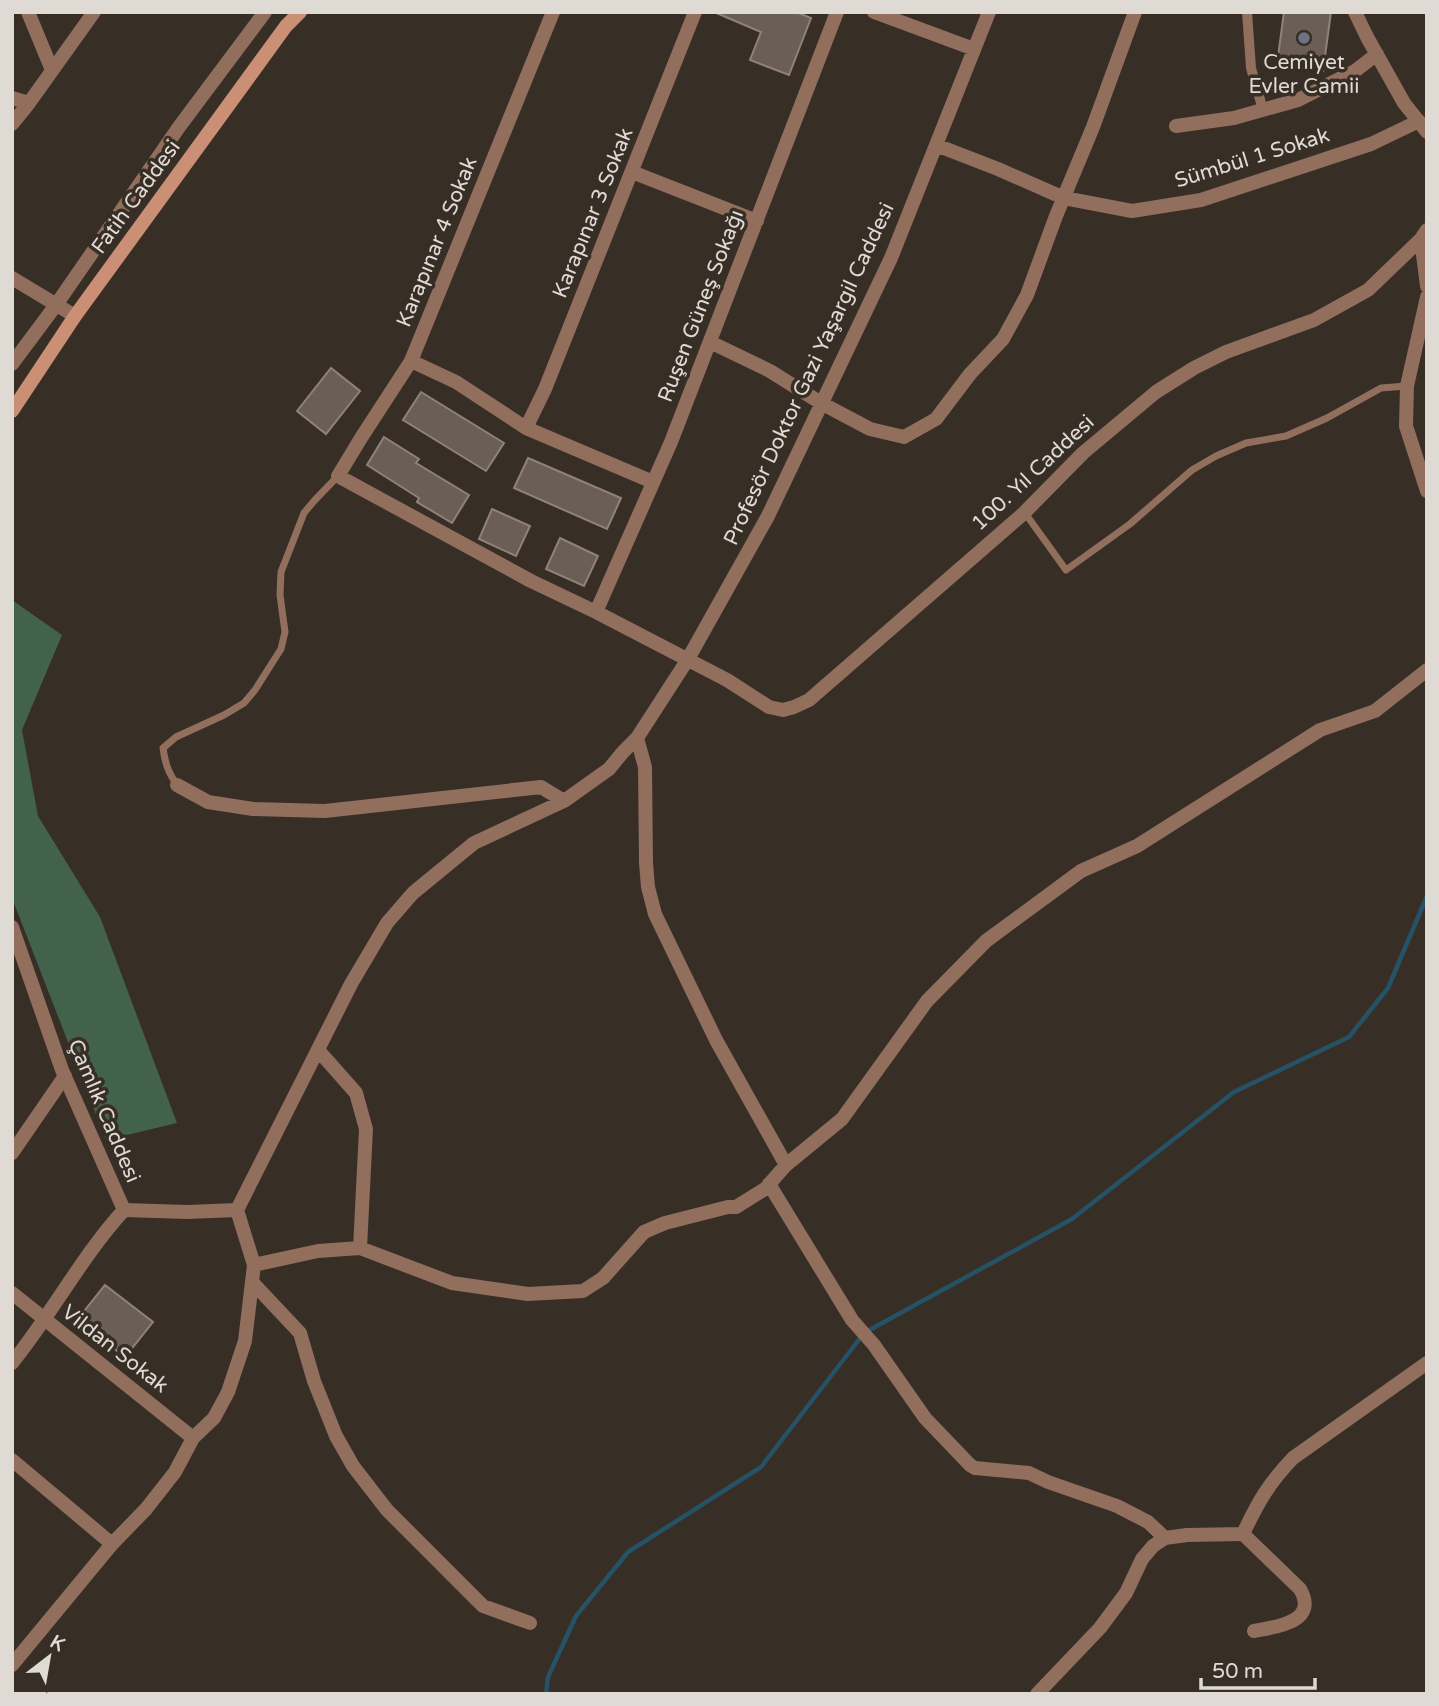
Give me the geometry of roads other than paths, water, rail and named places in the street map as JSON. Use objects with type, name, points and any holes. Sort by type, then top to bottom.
[{"type":"main road","name":"Fatih Caddesi","points":[[12,411],[75,316],[286,26],[300,12]]},
{"type":"street","points":[[28,12],[52,70]]},
{"type":"street","points":[[12,124],[94,12]]},
{"type":"street","points":[[12,364],[179,127],[266,12],[286,26]]},
{"type":"street","name":"Karapınar 4 Sokak","points":[[338,476],[411,362],[553,12]]},
{"type":"street","name":"Karapınar 3 Sokak","points":[[526,428],[545,389],[695,12]]},
{"type":"street","name":"Ruşen Güneş Sokağı","points":[[596,612],[710,342],[837,12]]},
{"type":"street","points":[[874,12],[974,49]]},
{"type":"street","name":"Profesör Doktor Gazi Yaşargil Caddesi","points":[[237,1210],[351,984],[387,923],[413,893],[474,843],[564,801],[609,769],[637,738],[688,659],[768,516],[891,258],[989,12]]},
{"type":"street","points":[[710,342],[770,371],[870,429],[904,438],[936,419],[970,374],[1003,340],[1027,295],[1135,12]]},
{"type":"street","points":[[1247,12],[1251,68],[1263,110]]},
{"type":"street","points":[[1355,12],[1405,103],[1423,127]]},
{"type":"street","points":[[1176,126],[1234,118],[1298,100],[1354,71],[1377,54]]},
{"type":"street","points":[[12,98],[29,103]]},
{"type":"street","name":"Sümbül 1 Sokak","points":[[936,145],[1064,198],[1132,211],[1201,200],[1423,127]]},
{"type":"street","points":[[632,172],[757,221]]},
{"type":"street","points":[[1424,234],[1427,286]]},
{"type":"street","name":"100. Yıl Caddesi","points":[[338,476],[531,581],[688,659],[769,707],[783,710],[809,700],[1024,513],[1083,453],[1156,392],[1226,352],[1314,320],[1368,290],[1424,234]]},
{"type":"street","points":[[12,278],[75,316]]},
{"type":"street","points":[[1427,298],[1407,386],[1406,426],[1427,491]]},
{"type":"street","points":[[411,362],[456,382],[526,428],[653,482]]},
{"type":"street","points":[[254,1265],[318,1251],[360,1248],[452,1283],[528,1294],[583,1292],[603,1278],[644,1232],[665,1223],[728,1207],[736,1208],[765,1189],[786,1166],[842,1119],[927,1001],[986,941],[1081,871],[1137,846],[1320,730],[1375,711],[1427,670]]},
{"type":"street","points":[[637,738],[645,767],[646,863],[648,887],[655,914],[716,1040],[786,1166]]},
{"type":"street","points":[[177,785],[208,802],[253,809],[324,811],[541,787],[564,801]]},
{"type":"street","name":"Çamlık Caddesi","points":[[12,927],[65,1076],[124,1210],[105,1231],[12,1363]]},
{"type":"street","points":[[318,1050],[356,1093],[366,1129],[360,1248]]},
{"type":"street","points":[[12,1153],[65,1076]]},
{"type":"street","points":[[769,1184],[852,1320],[874,1345],[925,1418],[970,1465],[975,1468],[1029,1473],[1116,1506],[1148,1522],[1165,1538]]},
{"type":"street","points":[[12,1665],[112,1544],[146,1510],[175,1472],[193,1438],[214,1418],[228,1392],[245,1341],[254,1265],[237,1210],[124,1210]]},
{"type":"street","points":[[253,1282],[300,1333],[314,1381],[336,1436],[354,1466],[387,1510],[484,1606],[530,1623]]},
{"type":"street","name":"Vildan Sokak","points":[[12,1293],[193,1438]]},
{"type":"street","points":[[1243,1534],[1257,1504],[1275,1477],[1293,1458],[1427,1363]]},
{"type":"street","points":[[12,1460],[112,1544]]},
{"type":"street","points":[[1037,1694],[1100,1628],[1126,1594],[1142,1559],[1153,1546],[1165,1538],[1243,1534],[1300,1590],[1305,1604],[1298,1618],[1281,1626],[1254,1631]]},
{"type":"lane","points":[[1024,513],[1066,570],[1130,524],[1192,470],[1216,456],[1246,443],[1286,436],[1327,418],[1381,388],[1407,386]]},
{"type":"lane","points":[[177,785],[165,763],[163,748],[176,737],[244,703],[275,659],[281,649],[285,632],[280,595],[281,572],[304,513],[338,476]]},
{"type":"waterway","points":[[546,1694],[548,1677],[576,1616],[628,1552],[761,1467],[864,1333],[1072,1219],[1234,1092],[1349,1037],[1388,988],[1427,896]]},
{"type":"place","name":"Cemiyet Evler Camii","points":[[1304,38]]}]
